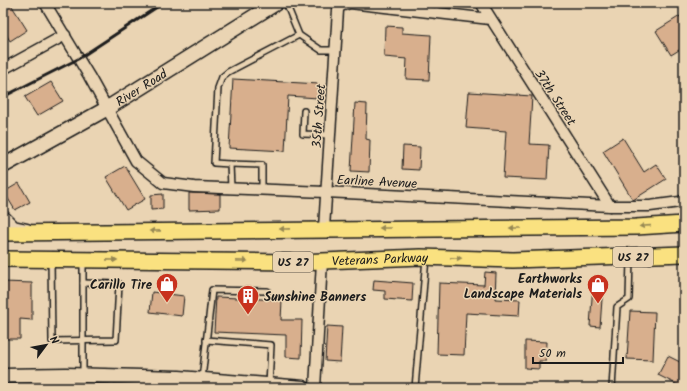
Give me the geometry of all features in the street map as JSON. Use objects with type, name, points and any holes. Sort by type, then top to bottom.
[{"type":"main road","name":"River Road","points":[[3,166],[106,109],[276,3]]},
{"type":"main road","points":[[3,218],[13,228],[34,232]]},
{"type":"main road","points":[[3,233],[324,228],[636,227],[684,224]]},
{"type":"main road","name":"Veterans Parkway","points":[[3,259],[322,261],[426,257],[514,260],[684,254]]},
{"type":"main road","points":[[3,376],[83,375],[202,380],[304,388]]},
{"type":"street","points":[[45,3],[65,35],[106,109]]},
{"type":"street","name":"35th Street","points":[[324,228],[325,192],[335,50],[338,10],[340,6],[350,3],[490,19]]},
{"type":"street","name":"37th Street","points":[[481,3],[610,206]]},
{"type":"street","points":[[3,69],[65,35]]},
{"type":"street","name":"Earline Avenue","points":[[106,109],[136,161],[163,183],[194,187],[610,206],[650,206],[680,202],[684,200]]},
{"type":"street","points":[[315,388],[322,261]]},
{"type":"lane","points":[[286,3],[299,35],[321,50],[335,50]]},
{"type":"lane","points":[[262,189],[262,165],[214,162],[218,88],[222,77],[243,64],[299,35]]},
{"type":"lane","points":[[304,110],[303,134],[329,135]]},
{"type":"lane","points":[[230,164],[231,188]]},
{"type":"lane","points":[[415,388],[426,257]]},
{"type":"lane","points":[[612,388],[617,308],[629,299],[630,257]]},
{"type":"lane","points":[[51,259],[52,342],[116,340],[119,284],[83,284]]},
{"type":"lane","points":[[83,260],[83,375]]},
{"type":"lane","points":[[202,380],[212,290],[267,290]]},
{"type":"lane","points":[[206,340],[271,345],[269,385]]},
{"type":"building","points":[[3,3],[10,3],[27,30],[10,41],[3,29]]},
{"type":"building","points":[[680,16],[684,23],[684,47],[671,55],[656,31]]},
{"type":"building","points":[[385,26],[402,27],[402,33],[431,35],[429,80],[406,79],[407,59],[384,57]]},
{"type":"building","points":[[233,79],[319,84],[318,98],[288,96],[285,151],[229,148]]},
{"type":"building","points":[[51,82],[63,101],[37,116],[25,97]]},
{"type":"building","points":[[469,92],[532,96],[529,144],[549,145],[547,180],[503,178],[506,131],[466,128]]},
{"type":"building","points":[[355,103],[367,104],[366,139],[370,140],[369,172],[351,171]]},
{"type":"building","points":[[623,138],[644,172],[656,164],[666,179],[633,200],[603,151]]},
{"type":"building","points":[[403,146],[420,147],[419,170],[402,169]]},
{"type":"building","points":[[125,166],[145,199],[126,210],[106,177]]},
{"type":"building","points":[[19,183],[30,202],[15,210],[4,192]]},
{"type":"building","points":[[189,193],[220,194],[220,209],[189,210]]},
{"type":"building","points":[[163,194],[163,209],[151,210],[151,195]]},
{"type":"building","points":[[485,272],[496,273],[495,299],[520,300],[519,316],[466,313],[464,355],[437,354],[439,283],[484,285]]},
{"type":"building","points":[[374,280],[413,283],[412,301],[385,299],[385,291],[373,290]]},
{"type":"building","points":[[3,282],[32,283],[32,320],[20,319],[20,339],[3,339]]},
{"type":"building","points":[[593,284],[603,285],[600,327],[590,326]]},
{"type":"building","name":"Carillo Tire","points":[[152,292],[184,296],[182,316],[150,312]]},
{"type":"building","name":"Sunshine Banners","points":[[216,297],[282,300],[281,320],[302,320],[301,358],[286,357],[286,335],[214,332]]},
{"type":"building","points":[[630,311],[655,312],[653,360],[627,359]]},
{"type":"building","points":[[327,326],[342,327],[340,362],[325,361]]},
{"type":"building","points":[[525,341],[547,342],[546,361],[539,361],[539,369],[525,368]]},
{"type":"building","points":[[668,356],[684,364],[684,388],[658,375]]},
{"type":"railway","points":[[3,97],[78,59],[163,3]]},
{"type":"place","name":"Carillo Tire","points":[[167,304]]},
{"type":"place","name":"Earthworks Landscape Materials","points":[[598,304]]},
{"type":"place","name":"Sunshine Banners","points":[[248,316]]}]
